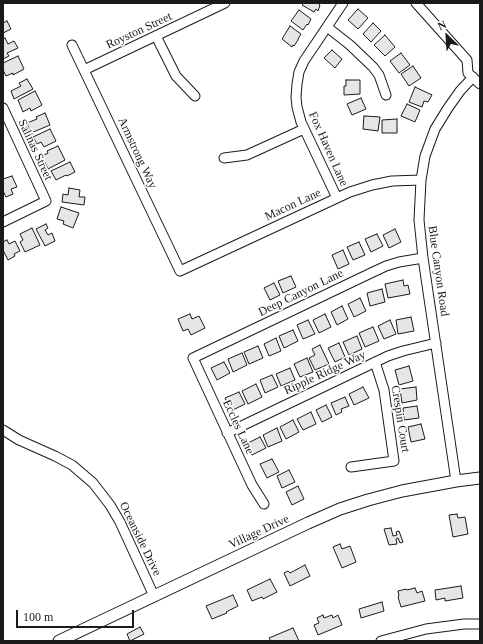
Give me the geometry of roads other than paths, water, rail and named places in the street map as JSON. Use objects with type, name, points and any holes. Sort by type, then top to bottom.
[{"type":"main road","name":"Village Drive","points":[[59,641],[308,523],[340,510],[368,500],[402,491],[480,478]]},
{"type":"street","name":"Royston Street","points":[[84,70],[225,3]]},
{"type":"street","name":"Fox Haven Lane","points":[[337,198],[301,122],[297,107],[297,84],[299,72],[304,61],[343,3]]},
{"type":"street","points":[[416,3],[467,60],[468,72],[480,84]]},
{"type":"street","points":[[327,27],[350,45],[373,67],[379,75],[386,95]]},
{"type":"street","points":[[156,36],[176,76],[195,96]]},
{"type":"street","name":"Armstrong Way","points":[[72,45],[180,271]]},
{"type":"street","name":"Blue Canyon Road","points":[[456,481],[423,258],[419,220],[421,180],[425,156],[436,129],[448,108],[460,91],[473,77]]},
{"type":"street","name":"Salinas Street","points":[[3,222],[46,201],[4,114]]},
{"type":"street","points":[[224,158],[247,155],[304,129]]},
{"type":"street","name":"Macon Lane","points":[[180,271],[350,192],[392,181],[421,180]]},
{"type":"street","name":"Deep Canyon Lane","points":[[193,358],[386,266],[423,258]]},
{"type":"street","name":"Ripple Ridge Way","points":[[227,433],[388,356],[436,343]]},
{"type":"street","name":"Eccles Lane","points":[[193,358],[252,485],[264,504]]},
{"type":"street","name":"Crespin Court","points":[[351,467],[394,461],[384,390],[375,362]]},
{"type":"street","name":"Oceanside Drive","points":[[3,430],[19,440],[72,465],[93,484],[110,505],[120,522],[154,596]]},
{"type":"street","points":[[381,641],[426,628],[480,624]]}]
